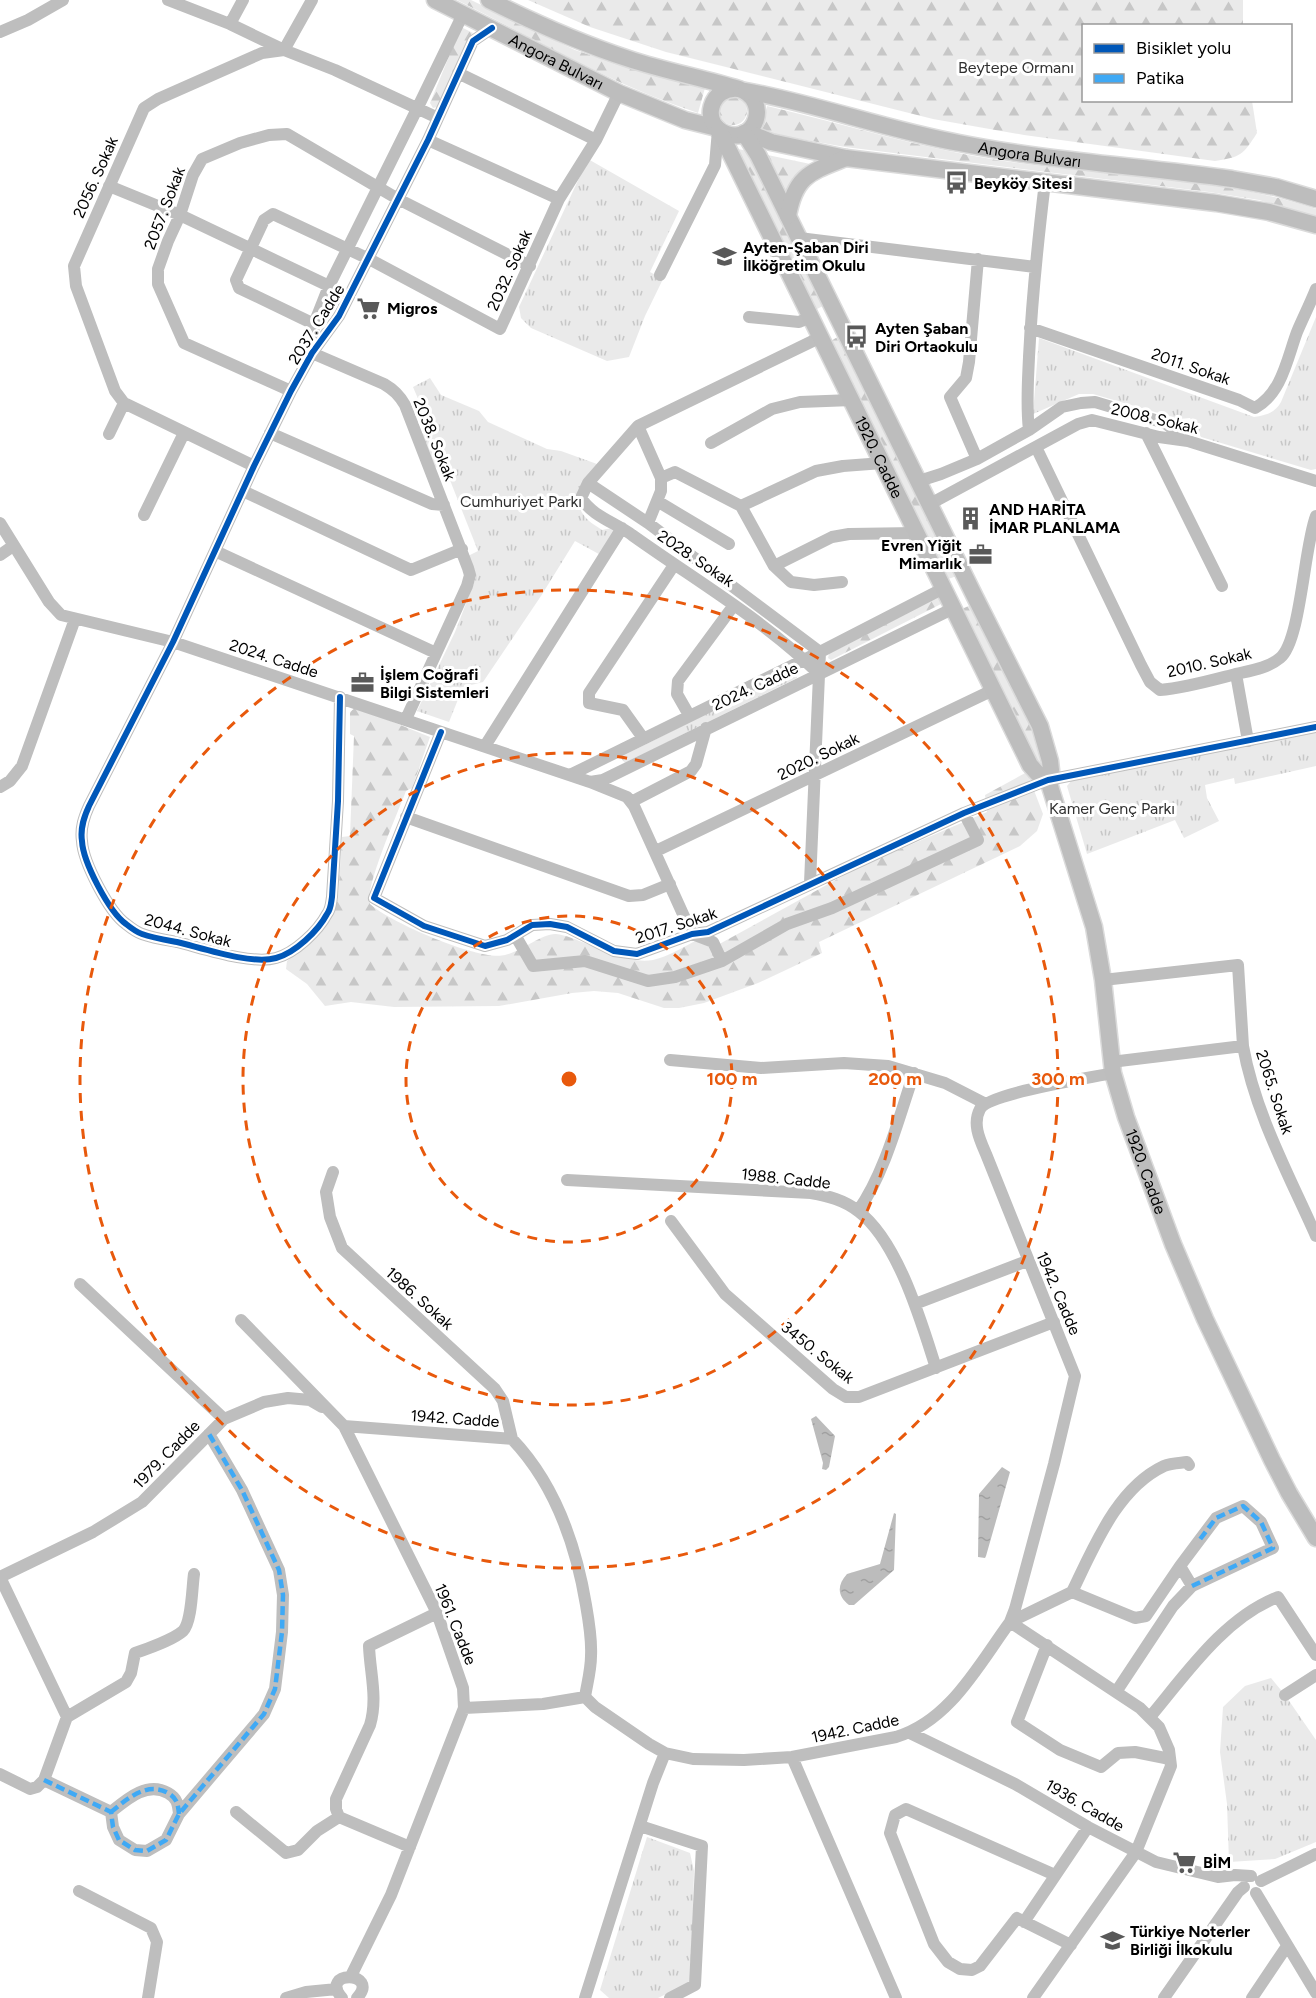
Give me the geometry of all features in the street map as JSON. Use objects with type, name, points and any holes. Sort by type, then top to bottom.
[{"type":"main road","name":"Angora Bulvarı","points":[[435,0],[619,93],[685,120],[731,135],[746,133],[771,142],[846,158],[1216,203],[1269,212],[1316,225]]},
{"type":"main road","name":"Angora Bulvarı","points":[[489,0],[588,45],[630,59],[864,121],[960,144],[1232,179],[1276,187],[1316,199]]},
{"type":"main road","points":[[718,129],[711,116],[711,106],[715,98],[726,90],[743,90],[754,99],[758,111],[755,123],[746,133]]},
{"type":"main road","name":"1920. Cadde","points":[[718,129],[1030,765],[1048,780]]},
{"type":"main road","name":"1920. Cadde","points":[[746,133],[1040,726],[1050,761],[1051,770],[1048,780],[1092,918],[1103,980],[1112,1067],[1126,1117],[1170,1235],[1205,1319],[1288,1493],[1316,1538]]},
{"type":"main road","points":[[788,216],[793,193],[803,179],[821,168],[846,158]]},
{"type":"main road","points":[[811,317],[832,306]]},
{"type":"main road","points":[[821,337],[842,326]]},
{"type":"main road","points":[[944,588],[965,577]]},
{"type":"main road","points":[[954,608],[975,597]]},
{"type":"street","points":[[0,32],[28,20],[63,0]]},
{"type":"street","points":[[168,0],[230,24],[438,118]]},
{"type":"street","points":[[230,24],[243,0]]},
{"type":"street","points":[[284,50],[312,0]]},
{"type":"street","name":"2037. Cadde","points":[[312,353],[314,324],[329,286],[463,14]]},
{"type":"street","name":"2037. Cadde","points":[[173,642],[291,391],[312,353],[339,316],[369,259],[428,140],[473,41],[492,28]]},
{"type":"street","name":"2056. Sokak","points":[[124,403],[115,391],[76,286],[74,266],[144,108],[158,99],[262,53],[284,50]]},
{"type":"street","points":[[458,73],[596,140]]},
{"type":"street","name":"2032. Sokak","points":[[369,259],[500,329],[559,199],[596,140],[619,93]]},
{"type":"street","points":[[660,275],[715,165],[718,129]]},
{"type":"street","name":"2057. Sokak","points":[[291,391],[184,343],[158,284],[158,269],[193,175],[202,159],[240,143],[269,135],[287,134],[398,199],[530,266]]},
{"type":"street","points":[[428,140],[559,199]]},
{"type":"street","points":[[1029,430],[1027,415],[1030,328],[1045,182]]},
{"type":"street","points":[[109,186],[251,247],[329,286]]},
{"type":"street","points":[[314,324],[239,288],[236,280],[264,220],[273,214],[369,259]]},
{"type":"street","points":[[799,238],[1035,267]]},
{"type":"street","points":[[977,459],[950,398],[966,378],[978,259]]},
{"type":"street","name":"2011. Sokak","points":[[1030,328],[1239,400],[1255,408],[1266,402],[1280,381],[1297,332],[1316,289]]},
{"type":"street","points":[[749,317],[799,322],[811,317]]},
{"type":"street","points":[[588,483],[638,426],[821,337]]},
{"type":"street","name":"2038. Sokak","points":[[312,353],[394,390],[405,405],[468,568],[469,580],[406,719]]},
{"type":"street","points":[[711,443],[772,409],[800,402],[852,400]]},
{"type":"street","points":[[919,481],[977,459],[1029,430],[1062,408],[1081,403],[1095,402],[1165,423],[1188,441]]},
{"type":"street","points":[[110,434],[124,403],[254,466]]},
{"type":"street","name":"2008. Sokak","points":[[930,504],[1078,424],[1092,420],[1188,441],[1316,481]]},
{"type":"street","points":[[638,426],[661,478],[675,472],[741,506],[774,566],[791,582],[814,585],[842,582]]},
{"type":"street","points":[[144,515],[184,433]]},
{"type":"street","points":[[270,433],[432,504],[444,505]]},
{"type":"street","points":[[1146,433],[1222,586]]},
{"type":"street","name":"2010. Sokak","points":[[1036,447],[1150,682],[1160,690],[1174,689],[1236,674],[1269,665],[1281,657],[1288,647],[1301,595],[1312,527],[1316,516]]},
{"type":"street","points":[[741,506],[816,471],[883,463]]},
{"type":"street","name":"2028. Sokak","points":[[648,523],[661,491],[661,478]]},
{"type":"street","name":"2028. Sokak","points":[[819,674],[734,604],[587,507],[581,498],[588,483],[648,523],[820,652]]},
{"type":"street","points":[[243,491],[411,570],[462,549]]},
{"type":"street","points":[[657,501],[729,544]]},
{"type":"street","points":[[0,523],[56,610],[61,615],[75,619],[22,765],[10,781],[0,787]]},
{"type":"street","points":[[485,746],[622,528]]},
{"type":"street","points":[[774,566],[832,537],[849,534],[917,533]]},
{"type":"street","points":[[0,555],[13,546]]},
{"type":"street","points":[[215,551],[436,653]]},
{"type":"street","points":[[643,738],[623,710],[589,703],[589,693],[674,565]]},
{"type":"street","name":"2024. Cadde","points":[[570,775],[944,588]]},
{"type":"street","points":[[689,715],[677,694],[678,681],[734,604]]},
{"type":"street","name":"2024. Cadde","points":[[75,619],[173,642],[590,782],[598,782],[954,608]]},
{"type":"street","name":"2044. Sokak","points":[[173,642],[82,822],[82,842],[90,868],[107,903],[124,923],[141,934],[239,957],[276,958],[298,945],[327,915],[334,875],[340,697]]},
{"type":"street","points":[[810,883],[820,652]]},
{"type":"street","points":[[1236,674],[1248,741]]},
{"type":"street","name":"2020. Sokak","points":[[656,851],[993,690]]},
{"type":"street","points":[[631,802],[691,771],[696,764],[706,728]]},
{"type":"street","name":"2017. Sokak","points":[[441,732],[375,898],[424,926],[484,946],[507,940],[532,925],[550,924],[567,927],[614,951],[637,954],[692,934],[708,932],[964,813],[1048,780],[1316,728]]},
{"type":"street","points":[[610,754],[619,772],[612,791]]},
{"type":"street","points":[[590,782],[627,797],[631,802],[639,814],[692,934],[714,942],[722,961]]},
{"type":"street","points":[[516,935],[533,966],[585,961],[648,981],[675,977],[722,961],[787,924],[832,908],[978,840],[964,813]]},
{"type":"street","points":[[406,817],[629,896],[643,895],[670,884]]},
{"type":"street","points":[[1103,980],[1238,965],[1243,1046]]},
{"type":"street","name":"2065. Sokak","points":[[1112,1067],[1243,1046],[1261,1111],[1316,1236]]},
{"type":"street","points":[[670,1060],[761,1068],[844,1063],[888,1065],[945,1083],[984,1103],[1002,1096],[1112,1067]]},
{"type":"street","points":[[858,1211],[865,1202],[884,1158],[914,1073]]},
{"type":"street","name":"1942. Cadde","points":[[344,1426],[512,1439],[530,1458],[551,1494],[566,1527],[580,1568],[591,1647],[585,1697],[630,1733],[665,1753],[679,1757],[710,1759],[792,1757],[865,1744],[910,1733],[930,1721],[951,1701],[1010,1622],[1019,1597],[1075,1376],[978,1132],[977,1116],[984,1103]]},
{"type":"street","name":"1986. Sokak","points":[[333,1172],[326,1192],[330,1217],[342,1248],[486,1379],[503,1401],[512,1439]]},
{"type":"street","name":"1988. Cadde","points":[[567,1180],[811,1193],[843,1202],[858,1211],[885,1242],[915,1304],[936,1368]]},
{"type":"street","name":"3450. Sokak","points":[[671,1221],[725,1294],[840,1394],[854,1398],[1054,1322]]},
{"type":"street","points":[[915,1304],[1027,1260]]},
{"type":"street","points":[[80,1284],[224,1419]]},
{"type":"street","name":"1961. Cadde","points":[[241,1320],[344,1426],[437,1613],[463,1688],[464,1708],[410,1847],[391,1894],[351,1976]]},
{"type":"street","name":"1979. Cadde","points":[[0,1577],[93,1532],[142,1502],[224,1419],[264,1402],[288,1398],[310,1400],[329,1410]]},
{"type":"street","points":[[111,1812],[118,1840],[135,1850],[147,1851],[166,1840],[178,1814],[264,1714],[275,1689],[282,1632],[283,1595],[279,1570],[242,1490],[209,1434]]},
{"type":"street","points":[[1010,1622],[1072,1592],[1095,1545],[1117,1509],[1139,1482],[1166,1465],[1187,1462],[1189,1465]]},
{"type":"street","points":[[1072,1592],[1135,1618],[1146,1616],[1216,1518],[1243,1506],[1261,1522],[1273,1548],[1192,1587],[1173,1606],[1116,1692]]},
{"type":"street","points":[[1180,1566],[1192,1587]]},
{"type":"street","points":[[0,1774],[30,1789],[40,1784],[67,1717],[126,1682],[131,1673],[135,1653],[153,1647],[183,1630],[188,1621],[194,1574]]},
{"type":"street","points":[[0,1577],[67,1717]]},
{"type":"street","points":[[1150,1718],[1197,1660],[1224,1633],[1258,1605],[1278,1597],[1316,1654]]},
{"type":"street","points":[[410,1847],[339,1818],[336,1799],[373,1715],[373,1677],[369,1646],[437,1613]]},
{"type":"street","points":[[1010,1622],[1140,1708],[1159,1726],[1169,1750],[1171,1766],[1136,1852],[1033,1998]]},
{"type":"street","points":[[1047,1645],[1017,1722],[1060,1750],[1101,1767],[1118,1753],[1136,1752],[1170,1759]]},
{"type":"street","points":[[1286,1695],[1316,1675]]},
{"type":"street","points":[[464,1708],[543,1704],[585,1697]]},
{"type":"street","name":"1936. Cadde","points":[[910,1733],[1015,1784],[1088,1827],[1156,1862],[1253,1884],[1315,1857]]},
{"type":"street","points":[[587,1997],[665,1753]]},
{"type":"street","points":[[792,1757],[896,1998]]},
{"type":"street","points":[[40,1784],[111,1812]]},
{"type":"street","points":[[111,1812],[143,1790],[157,1788],[171,1795],[178,1803],[178,1814]]},
{"type":"street","points":[[1054,1875],[906,1809],[895,1815],[890,1833],[934,1944],[948,1962],[960,1969],[972,1970],[980,1966],[1017,1918],[1071,1945]]},
{"type":"street","points":[[236,1812],[286,1853],[298,1850],[317,1831],[339,1818]]},
{"type":"street","points":[[640,1826],[702,1846],[695,1985],[670,1998]]},
{"type":"street","points":[[1024,1922],[1088,1827]]},
{"type":"street","points":[[1164,1998],[1238,1892],[1253,1884],[1316,1993]]},
{"type":"street","points":[[80,1891],[151,1928],[157,1942],[148,1998]]},
{"type":"street","points":[[1252,1998],[1287,1946]]},
{"type":"street","points":[[286,1998],[306,1992],[339,1993],[339,1981],[346,1976],[351,1976],[358,1979],[362,1986],[357,1998]]},
{"type":"street","points":[[1261,1986],[1267,1998]]},
{"type":"green space","points":[[457,0],[471,0],[575,50],[638,71],[705,88],[698,113],[605,75]]},
{"type":"green space","name":"Beytepe Ormanı","points":[[528,0],[1243,0],[1243,24],[1082,24],[1082,102],[1252,102],[1257,133],[1240,154],[1215,161],[1024,135],[933,119],[666,52],[590,27]]},
{"type":"green space","points":[[461,27],[473,33],[437,107],[433,108],[430,103]]},
{"type":"green space","points":[[733,97],[743,101],[747,111],[743,121],[733,125],[723,121],[719,111],[723,101]]},
{"type":"green space","points":[[767,106],[968,155],[1238,189],[1316,209],[1316,217],[1259,200],[1209,192],[845,147],[760,132]]},
{"type":"green space","points":[[733,148],[748,151],[825,305],[815,310]]},
{"type":"green space","points":[[763,154],[815,165],[787,198]]},
{"type":"green space","points":[[588,159],[679,211],[650,272],[663,279],[629,357],[607,361],[531,328],[521,318],[519,307]]},
{"type":"green space","points":[[1316,317],[1316,469],[1311,470],[1201,437],[1190,418],[1179,419],[1093,394],[1079,394],[1033,414],[1039,338],[1254,417],[1266,414],[1276,409],[1281,402]]},
{"type":"green space","points":[[839,336],[957,576],[948,579],[831,341]]},
{"type":"green space","name":"Cumhuriyet Parkı","points":[[430,378],[441,395],[479,411],[488,422],[547,449],[561,451],[597,464],[603,459],[579,500],[579,506],[586,518],[593,524],[602,530],[612,528],[623,538],[608,559],[575,541],[483,682],[463,687],[449,722],[417,711],[455,632],[474,583],[476,577],[468,556],[478,551],[444,465],[434,468],[421,434],[431,429],[413,387]]},
{"type":"green space","points":[[940,596],[943,603],[831,660],[828,658],[829,654]]},
{"type":"green space","points":[[971,605],[1033,722],[1045,770],[1039,764],[964,614],[964,608]]},
{"type":"green space","points":[[795,670],[798,671],[797,678],[625,763],[620,757]]},
{"type":"green space","points":[[356,707],[430,737],[412,788],[406,791],[383,849],[372,883],[370,904],[396,921],[436,939],[476,953],[493,956],[511,953],[551,934],[564,935],[619,956],[645,961],[658,959],[695,941],[714,947],[861,866],[987,812],[985,795],[1027,772],[1043,814],[1037,831],[1020,846],[819,942],[822,953],[758,983],[704,1003],[679,1008],[664,1008],[618,993],[594,991],[499,1006],[394,1007],[351,1002],[325,1006],[307,984],[286,969],[287,961],[310,941],[338,899],[342,837],[350,836],[354,736],[350,734],[350,712]]},
{"type":"green space","name":"Kamer Genç Parkı","points":[[1316,732],[1316,766],[1235,784],[1234,778],[1205,785],[1207,798],[1219,821],[1184,838],[1175,820],[1087,854],[1067,786],[1071,781]]},
{"type":"green space","points":[[1271,1678],[1316,1740],[1316,1842],[1275,1859],[1229,1862],[1227,1804],[1220,1752],[1223,1707],[1245,1686]]},
{"type":"green space","points":[[647,1837],[690,1853],[694,1871],[691,1982],[658,1998],[609,1998],[600,1990]]},
{"type":"water","points":[[816,1416],[835,1436],[829,1467],[826,1470],[822,1469],[823,1463],[811,1419]]},
{"type":"water","points":[[1002,1467],[1010,1472],[986,1556],[985,1558],[978,1557],[979,1494]]},
{"type":"water","points":[[894,1513],[896,1514],[894,1570],[854,1605],[849,1605],[840,1594],[841,1582],[847,1574],[880,1564]]},
{"type":"marked path","points":[[44,1780],[111,1812],[113,1827],[119,1840],[135,1850],[147,1851],[166,1840],[179,1814],[264,1714],[275,1689],[282,1632],[283,1595],[279,1570],[242,1490],[209,1434]]},
{"type":"marked path","points":[[1192,1586],[1273,1548],[1261,1522],[1243,1506],[1216,1518],[1198,1542]]},
{"type":"marked path","points":[[111,1812],[138,1793],[152,1789],[168,1793],[173,1797],[179,1814]]},
{"type":"cycle path","points":[[340,697],[338,801],[331,906],[323,921],[312,934],[291,951],[276,958],[266,960],[240,958],[146,935],[134,930],[119,918],[98,886],[83,850],[82,832],[87,810],[173,642],[291,391],[312,353],[339,316],[428,140],[473,41],[492,28]]},
{"type":"cycle path","points":[[441,732],[374,898],[424,926],[485,946],[507,940],[532,925],[550,924],[567,927],[614,951],[637,954],[692,934],[708,932],[964,813],[1048,780],[1316,727]]},
{"type":"place","name":"Beyköy Sitesi","points":[[956,183]]},
{"type":"place","name":"Ayten-Şaban Diri İlköğretim Okulu","points":[[725,256]]},
{"type":"place","name":"Migros","points":[[369,308]]},
{"type":"place","name":"Ayten Şaban Diri Ortaokulu","points":[[857,337]]},
{"type":"place","name":"AND HARİTA İMAR PLANLAMA","points":[[971,518]]},
{"type":"place","name":"Evren Yiğit Mimarlık","points":[[980,554]]},
{"type":"place","name":"İşlem Coğrafi Bilgi Sistemleri","points":[[362,683]]},
{"type":"place","name":"BİM","points":[[1185,1862]]},
{"type":"place","name":"Türkiye Noterler Birliği İlkokulu","points":[[1112,1940]]}]
